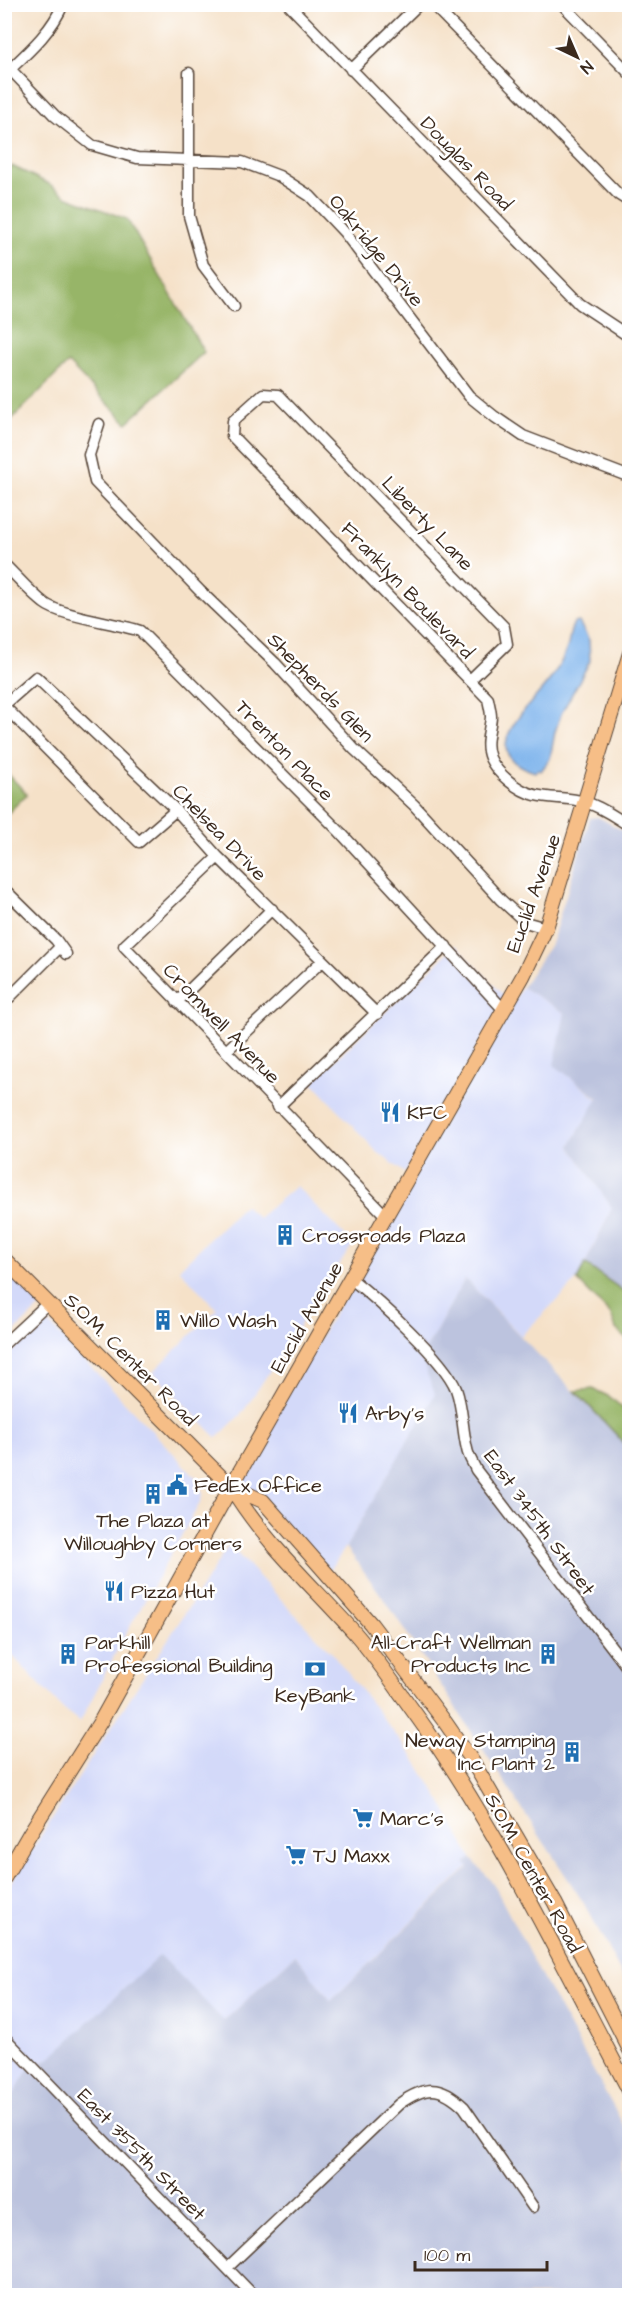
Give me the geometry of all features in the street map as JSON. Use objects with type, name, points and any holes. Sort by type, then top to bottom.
[{"type":"main road","name":"Euclid Avenue","points":[[4,1878],[31,1830],[102,1719],[231,1487],[523,976],[546,928],[630,653]]},
{"type":"main road","name":"S.O.M. Center Road","points":[[4,1258],[231,1487],[248,1515],[356,1635],[460,1780],[536,1914],[630,2091]]},
{"type":"main road","name":"S.O.M. Center Road","points":[[231,1487],[263,1502],[371,1624],[446,1722],[474,1764],[555,1903],[630,2050]]},
{"type":"street","name":"Oakridge Drive","points":[[63,4],[50,27],[7,72],[55,116],[92,145],[137,159],[242,162],[279,176],[310,196],[344,232],[469,396],[495,417],[523,435],[630,477]]},
{"type":"street","name":"Douglas Road","points":[[288,4],[580,304],[630,337]]},
{"type":"street","points":[[351,70],[419,4]]},
{"type":"street","points":[[432,4],[619,195],[630,202]]},
{"type":"street","points":[[562,4],[630,74]]},
{"type":"street","points":[[189,73],[189,216],[203,265],[234,306]]},
{"type":"street","name":"Franklyn Boulevard","points":[[278,395],[262,394],[233,421],[232,436],[488,699],[491,714],[487,747],[490,757],[505,777],[534,795],[567,797],[585,802],[601,808],[630,826]]},
{"type":"street","name":"Liberty Lane","points":[[278,395],[504,627],[507,644],[470,680]]},
{"type":"street","name":"Shepherds Glen","points":[[99,424],[89,455],[94,480],[218,609],[275,663],[347,742],[408,800],[501,900],[525,922],[546,928]]},
{"type":"street","name":"Trenton Place","points":[[5,567],[46,604],[60,611],[117,623],[140,631],[340,832],[447,946],[503,1010]]},
{"type":"street","name":"Chelsea Drive","points":[[4,706],[36,677],[176,810],[218,857],[377,1014]]},
{"type":"street","points":[[4,706],[139,842],[176,810]]},
{"type":"street","name":"Cromwell Avenue","points":[[218,857],[124,946],[386,1216]]},
{"type":"street","points":[[4,889],[56,940],[63,950],[4,1003]]},
{"type":"street","points":[[177,1002],[272,909]]},
{"type":"street","points":[[278,1107],[447,946]]},
{"type":"street","points":[[226,1052],[322,960]]},
{"type":"street","name":"East 345th Street","points":[[350,1278],[376,1299],[443,1369],[456,1389],[467,1450],[476,1470],[630,1671]]},
{"type":"street","points":[[4,1344],[48,1303]]},
{"type":"street","name":"East 355th Street","points":[[4,2037],[254,2295]]},
{"type":"street","points":[[227,2268],[399,2104],[414,2094],[427,2090],[440,2090],[454,2097],[464,2107],[533,2207]]},
{"type":"shaded area","points":[[598,817],[629,834],[629,1295],[585,1264],[612,1208],[570,1146],[598,1098],[554,1065],[565,1013],[522,987],[551,944],[590,818]]},
{"type":"shaded area","points":[[456,945],[506,998],[405,1173],[376,1151],[312,1082]]},
{"type":"shaded area","points":[[522,987],[565,1013],[555,1065],[598,1099],[570,1146],[612,1208],[577,1280],[521,1336],[465,1279],[421,1358],[436,1394],[346,1547],[330,1570],[235,1485]]},
{"type":"shaded area","points":[[296,1186],[353,1244],[243,1412],[217,1438],[153,1372],[217,1309],[179,1269],[244,1205],[258,1218]]},
{"type":"shaded area","points":[[5,1264],[44,1303],[5,1341]]},
{"type":"shaded area","points":[[465,1279],[629,1448],[629,1988],[583,1902],[389,1606],[346,1547],[435,1394],[421,1358]]},
{"type":"shaded area","points":[[47,1321],[195,1476],[203,1494],[80,1722],[63,1709],[5,1648],[5,1359],[41,1323]]},
{"type":"shaded area","points":[[229,1545],[333,1654],[416,1761],[442,1803],[471,1858],[466,1862],[469,1866],[331,2001],[295,1955],[224,2021],[48,2060],[35,2065],[5,2032],[4,1893]]},
{"type":"shaded area","points":[[471,1858],[493,1883],[540,1974],[629,2135],[629,2295],[5,2296],[5,2109],[29,2068],[48,2060],[160,1955],[224,2021],[295,1955],[331,2001],[469,1867],[465,1863]]},
{"type":"shaded area","points":[[5,2043],[29,2068],[5,2110]]},
{"type":"green space","points":[[12,166],[49,184],[68,197],[127,219],[204,352],[127,423],[68,363],[5,426],[4,174]]},
{"type":"green space","points":[[5,771],[27,794],[4,816]]},
{"type":"green space","points":[[585,1264],[629,1295],[629,1341],[616,1329],[611,1315],[577,1280]]},
{"type":"green space","points":[[593,1389],[610,1397],[629,1414],[629,1448],[575,1391]]},
{"type":"water","points":[[579,622],[589,640],[590,661],[561,714],[550,759],[541,771],[538,769],[535,772],[516,763],[507,752],[507,739],[523,712],[556,671],[567,649],[573,625]]},
{"type":"place","name":"KFC","points":[[390,1112]]},
{"type":"place","name":"Crossroads Plaza","points":[[285,1235]]},
{"type":"place","name":"Willo Wash","points":[[163,1320]]},
{"type":"place","name":"Arby's","points":[[348,1413]]},
{"type":"place","name":"FedEx Office","points":[[177,1485]]},
{"type":"place","name":"The Plaza at Willoughby Corners","points":[[153,1494]]},
{"type":"place","name":"Pizza Hut","points":[[114,1591]]},
{"type":"place","name":"Parkhill Professional Building","points":[[68,1654]]},
{"type":"place","name":"All-Craft Wellman Products Inc","points":[[548,1654]]},
{"type":"place","name":"KeyBank","points":[[315,1669]]},
{"type":"place","name":"Neway Stamping Inc Plant 2","points":[[572,1752]]},
{"type":"place","name":"Marc's","points":[[363,1818]]},
{"type":"place","name":"TJ Maxx","points":[[296,1855]]}]
